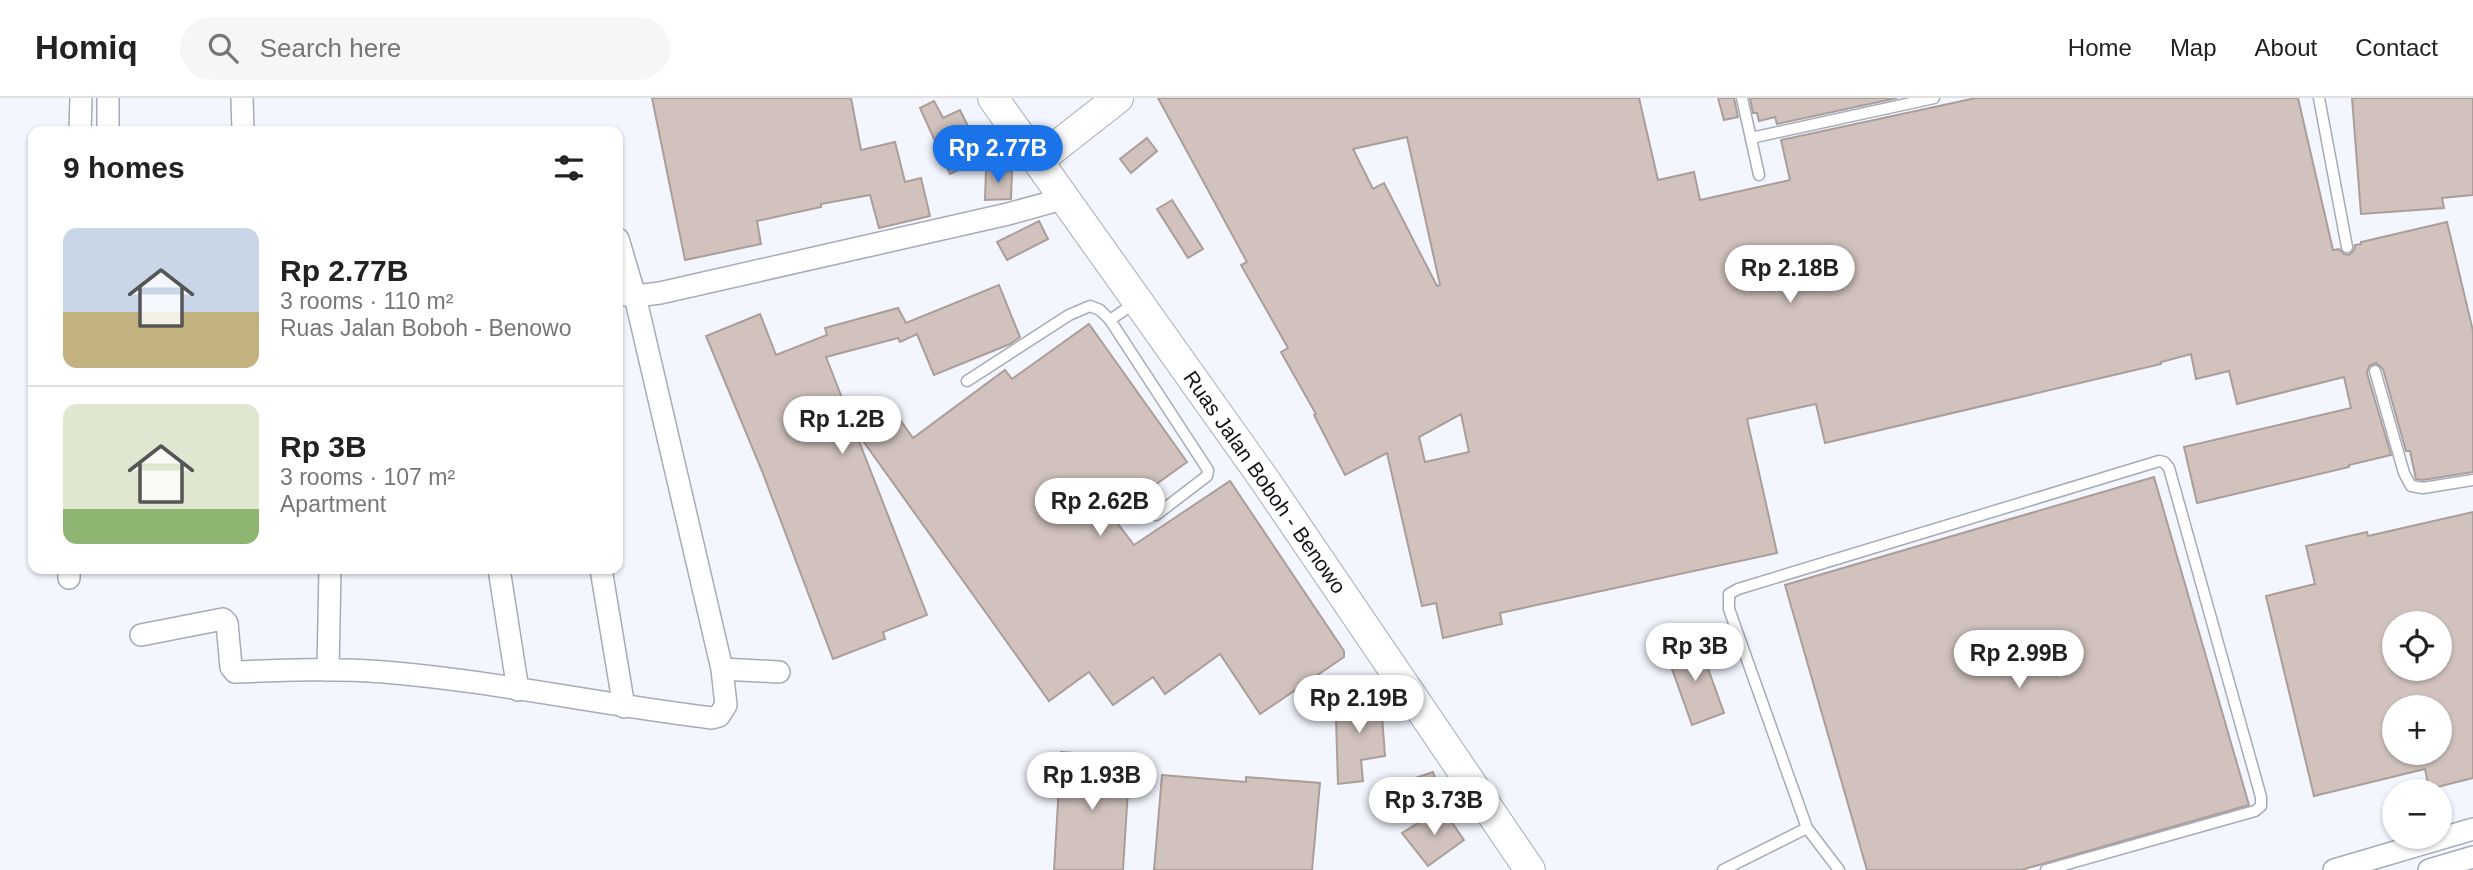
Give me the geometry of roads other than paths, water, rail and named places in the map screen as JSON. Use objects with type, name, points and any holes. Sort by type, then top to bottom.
[{"type":"main road","name":"Ruas Jalan Boboh - Benowo","points":[[993,98],[1138,300],[1346,599],[1530,870]]},
{"type":"main road","points":[[1039,160],[1118,98]]},
{"type":"street","points":[[80,126],[81,98]]},
{"type":"street","points":[[108,98],[108,126]]},
{"type":"street","points":[[242,98],[243,126]]},
{"type":"street","points":[[626,295],[660,293],[995,217],[1066,198]]},
{"type":"street","points":[[141,635],[223,619],[227,623],[231,667],[235,672],[384,672],[624,707],[712,718],[719,716],[726,705],[722,669],[626,295],[623,274]]},
{"type":"street","points":[[328,670],[330,574]]},
{"type":"street","points":[[500,574],[517,690]]},
{"type":"street","points":[[602,574],[624,707]]},
{"type":"street","points":[[722,669],[779,672]]},
{"type":"street","points":[[2334,870],[2473,829]]},
{"type":"street","points":[[2429,870],[2473,857]]},
{"type":"lane","points":[[1742,98],[1759,175]]},
{"type":"lane","points":[[1751,138],[1934,98]]},
{"type":"lane","points":[[2319,98],[2347,247]]},
{"type":"lane","points":[[1110,320],[1138,300]]},
{"type":"lane","points":[[967,381],[1069,315],[1090,306],[1100,310],[1110,320],[1208,470],[1207,476],[1156,515]]},
{"type":"lane","points":[[2375,371],[2404,473],[2411,486],[2423,488],[2473,480]]},
{"type":"lane","points":[[1839,870],[1807,828],[1729,609],[1729,594],[1738,589],[2159,461],[2164,462],[2169,468],[2262,797],[2261,806],[2255,811],[2046,870]]},
{"type":"lane","points":[[1723,870],[1807,828]]}]
